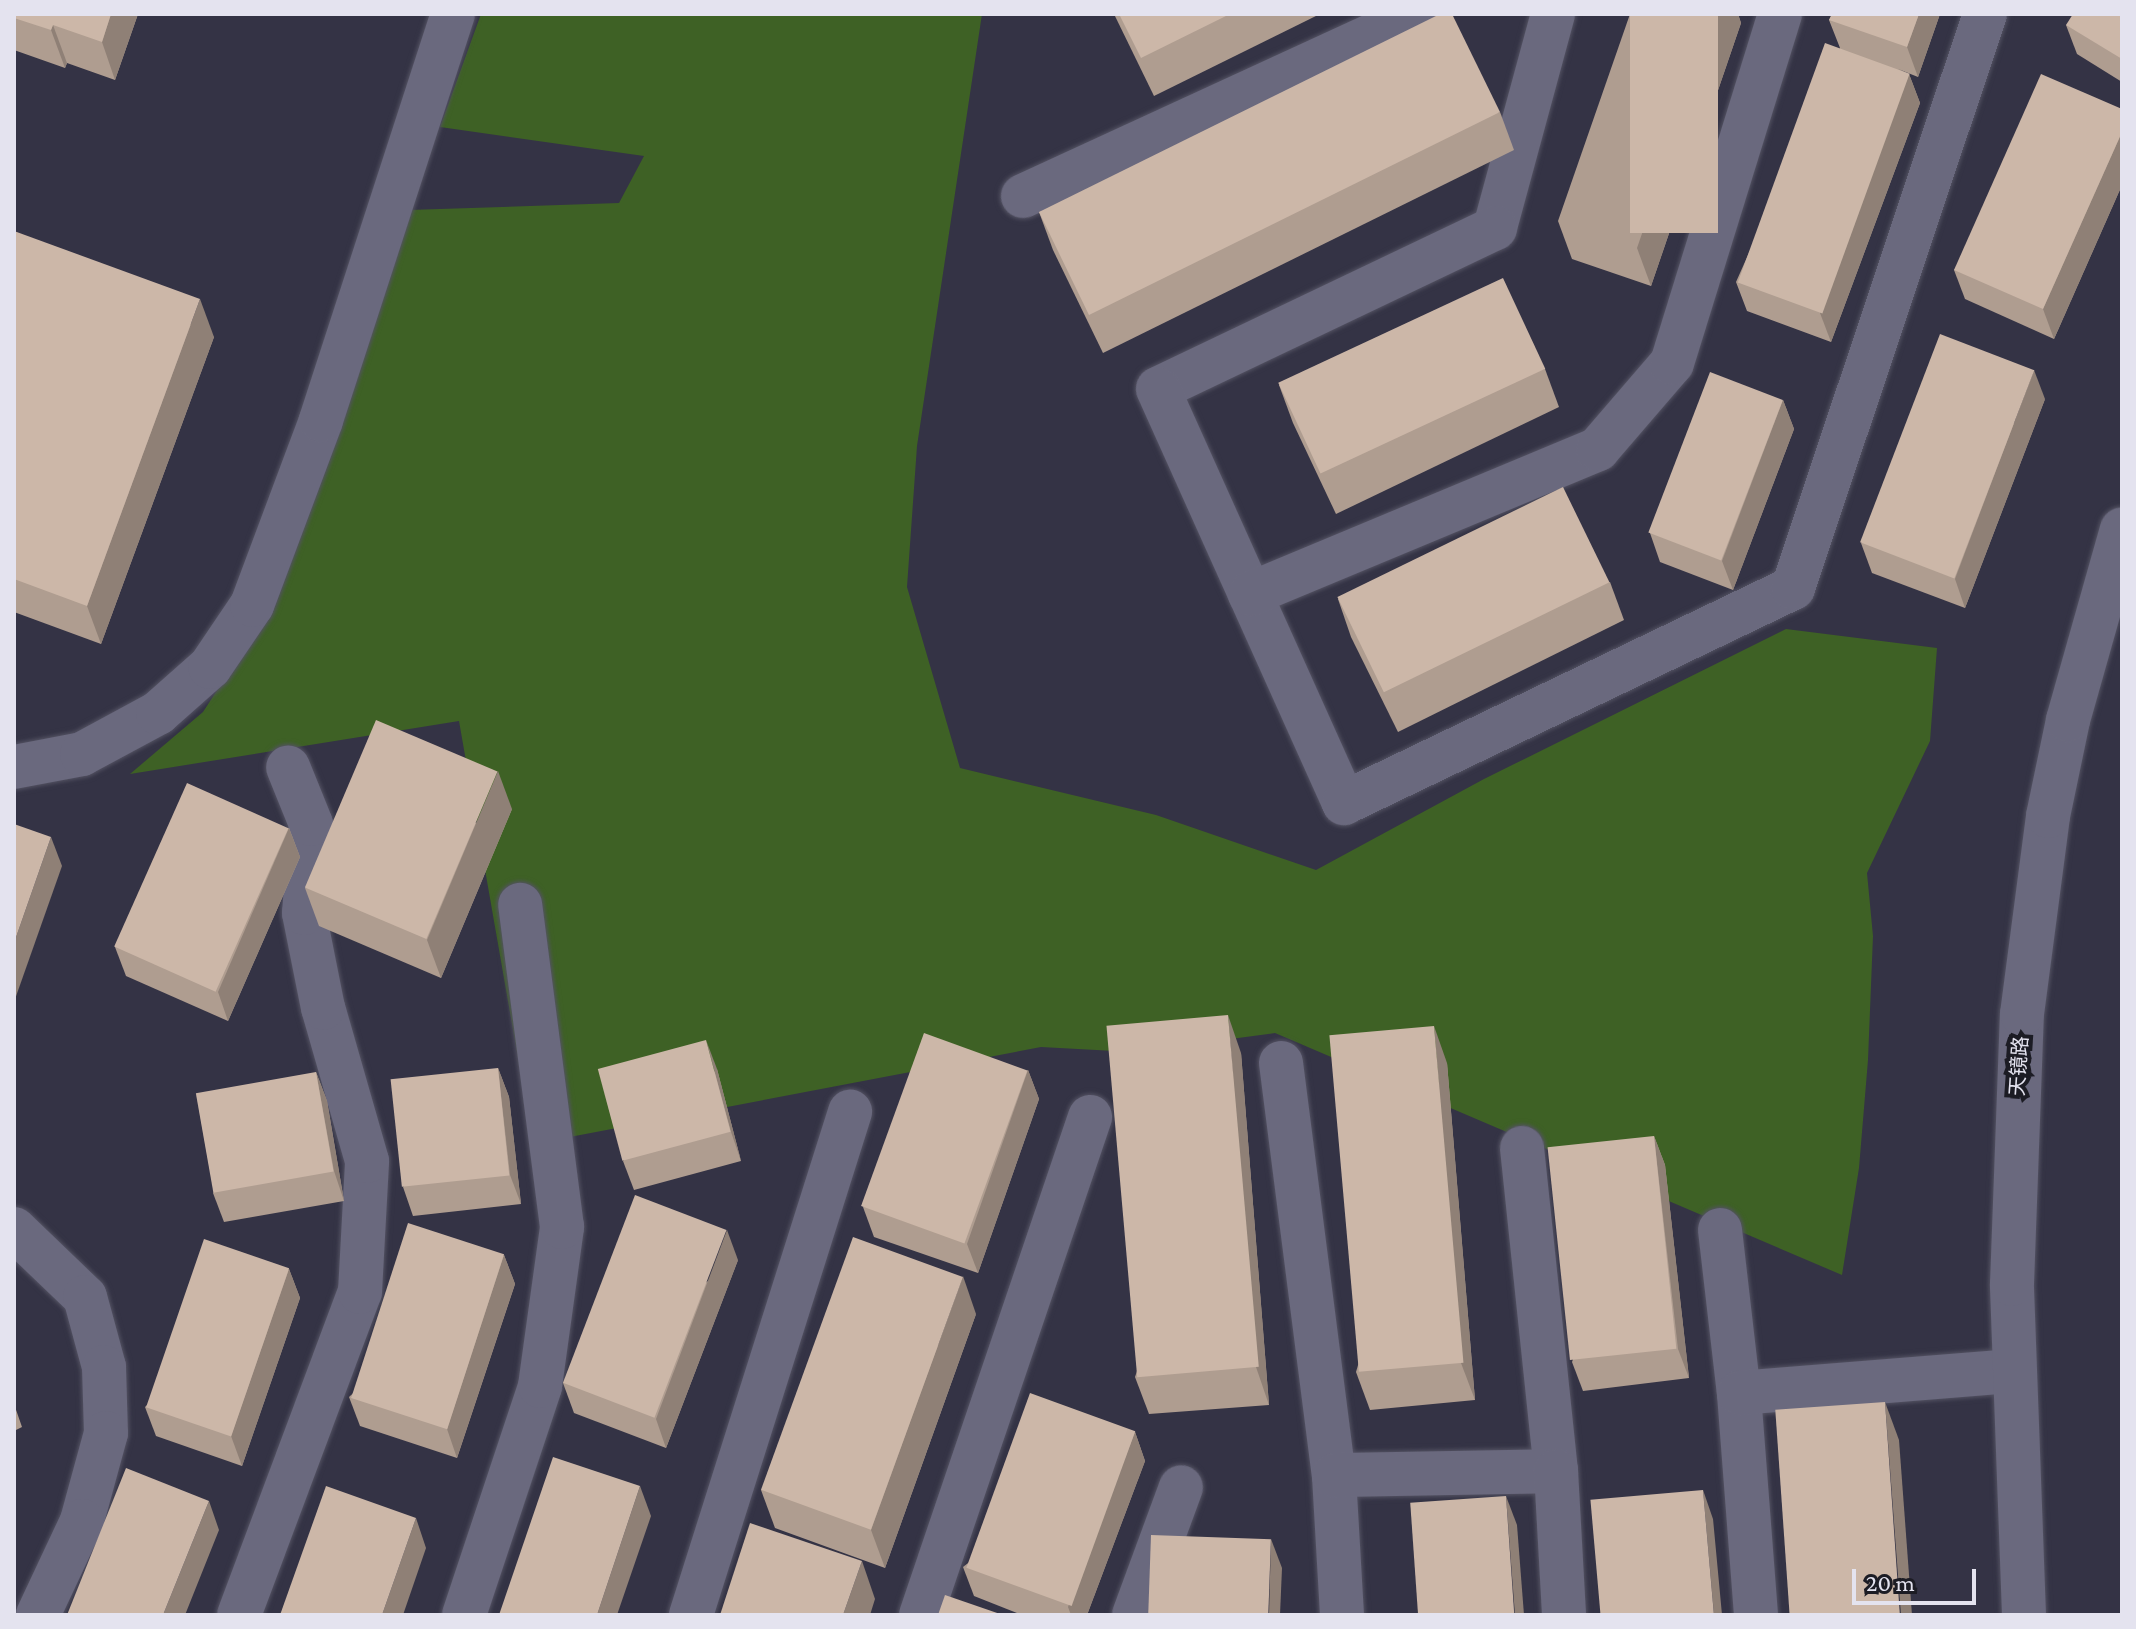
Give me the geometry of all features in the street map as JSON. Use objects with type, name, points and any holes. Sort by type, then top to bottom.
[{"type":"street","points":[[14,767],[82,754],[158,713],[210,667],[252,605],[321,420],[453,14]]},
{"type":"street","points":[[1023,196],[1418,14]]},
{"type":"street","points":[[1553,14],[1495,228],[1158,389],[1344,803],[1793,588],[1985,14]]},
{"type":"street","points":[[1250,594],[1598,449],[1672,363],[1780,14]]},
{"type":"street","name":"天镜路","points":[[2024,1615],[2013,1371],[2015,1115],[2029,948],[2068,720],[2122,529]]},
{"type":"street","points":[[239,1615],[360,1292],[367,1161],[323,1008],[304,913],[311,824],[288,767]]},
{"type":"street","points":[[464,1615],[540,1386],[562,1227],[520,905]]},
{"type":"street","points":[[1281,1063],[1334,1475],[1342,1615]]},
{"type":"street","points":[[691,1615],[850,1112]]},
{"type":"street","points":[[921,1615],[1090,1117]]},
{"type":"street","points":[[1522,1148],[1556,1471],[1564,1615]]},
{"type":"street","points":[[14,1229],[85,1297],[104,1367],[102,1448],[82,1521],[38,1615]]},
{"type":"street","points":[[1720,1230],[1739,1393],[1756,1615]]},
{"type":"street","points":[[1739,1393],[2013,1371]]},
{"type":"street","points":[[1334,1475],[1556,1471]]},
{"type":"street","points":[[1134,1615],[1181,1487]]},
{"type":"green space","points":[[481,14],[982,14],[917,446],[907,587],[960,768],[1156,815],[1316,870],[1484,779],[1786,629],[1937,648],[1930,741],[1867,873],[1873,936],[1868,1060],[1859,1168],[1842,1275],[1275,1033],[1133,1052],[1041,1047],[533,1144],[459,721],[130,774],[203,712],[239,656],[409,210],[619,203],[644,156],[440,127]]},
{"type":"building","points":[[14,14],[111,14],[102,42],[53,25],[51,30],[14,18]]},
{"type":"building","points":[[1119,14],[1230,14],[1141,58]]},
{"type":"building","points":[[1440,14],[1452,14],[1500,112],[1089,315],[1039,212]]},
{"type":"building","points":[[1630,14],[1718,14],[1718,233],[1630,233]]},
{"type":"building","points":[[1832,14],[1919,14],[1907,47],[1829,20]]},
{"type":"building","points":[[2073,14],[2122,14],[2122,59],[2066,25]]},
{"type":"building","points":[[1825,43],[1910,74],[1822,313],[1738,283]]},
{"type":"building","points":[[2041,74],[2122,109],[2122,132],[2043,309],[1954,270]]},
{"type":"building","points":[[14,231],[200,299],[87,606],[14,579]]},
{"type":"building","points":[[1503,278],[1545,369],[1320,473],[1278,383]]},
{"type":"building","points":[[1940,334],[2034,370],[1954,578],[1860,542]]},
{"type":"building","points":[[1710,372],[1783,400],[1721,561],[1648,533]]},
{"type":"building","points":[[1563,487],[1609,582],[1384,692],[1337,597]]},
{"type":"building","points":[[376,720],[498,772],[426,939],[305,888]]},
{"type":"building","points":[[187,783],[288,828],[216,992],[114,947]]},
{"type":"building","points":[[14,824],[51,837],[14,943]]},
{"type":"building","points":[[1228,1015],[1259,1367],[1137,1377],[1106,1026]]},
{"type":"building","points":[[1434,1026],[1463,1363],[1359,1372],[1329,1035]]},
{"type":"building","points":[[924,1033],[1027,1071],[964,1244],[861,1206]]},
{"type":"building","points":[[706,1040],[731,1132],[622,1161],[598,1069]]},
{"type":"building","points":[[498,1068],[509,1175],[402,1187],[391,1079]]},
{"type":"building","points":[[316,1072],[334,1171],[213,1193],[196,1093]]},
{"type":"building","points":[[1654,1136],[1676,1349],[1570,1360],[1548,1147]]},
{"type":"building","points":[[635,1195],[726,1230],[654,1418],[563,1383]]},
{"type":"building","points":[[408,1223],[504,1254],[447,1429],[351,1398]]},
{"type":"building","points":[[853,1237],[963,1277],[871,1530],[761,1490]]},
{"type":"building","points":[[204,1239],[289,1268],[231,1437],[146,1407]]},
{"type":"building","points":[[1030,1393],[1135,1431],[1072,1606],[966,1568]]},
{"type":"building","points":[[1885,1402],[1900,1615],[1790,1615],[1775,1410]]},
{"type":"building","points":[[553,1457],[640,1486],[597,1615],[499,1615]]},
{"type":"building","points":[[126,1468],[209,1501],[163,1615],[67,1615]]},
{"type":"building","points":[[326,1486],[416,1518],[382,1615],[280,1615]]},
{"type":"building","points":[[1703,1490],[1714,1615],[1601,1615],[1590,1500]]},
{"type":"building","points":[[1506,1496],[1514,1615],[1418,1615],[1410,1503]]},
{"type":"building","points":[[750,1523],[862,1561],[843,1615],[720,1615]]},
{"type":"building","points":[[1151,1535],[1271,1539],[1268,1615],[1148,1615]]},
{"type":"building","points":[[945,1595],[1003,1615],[938,1615]]}]
